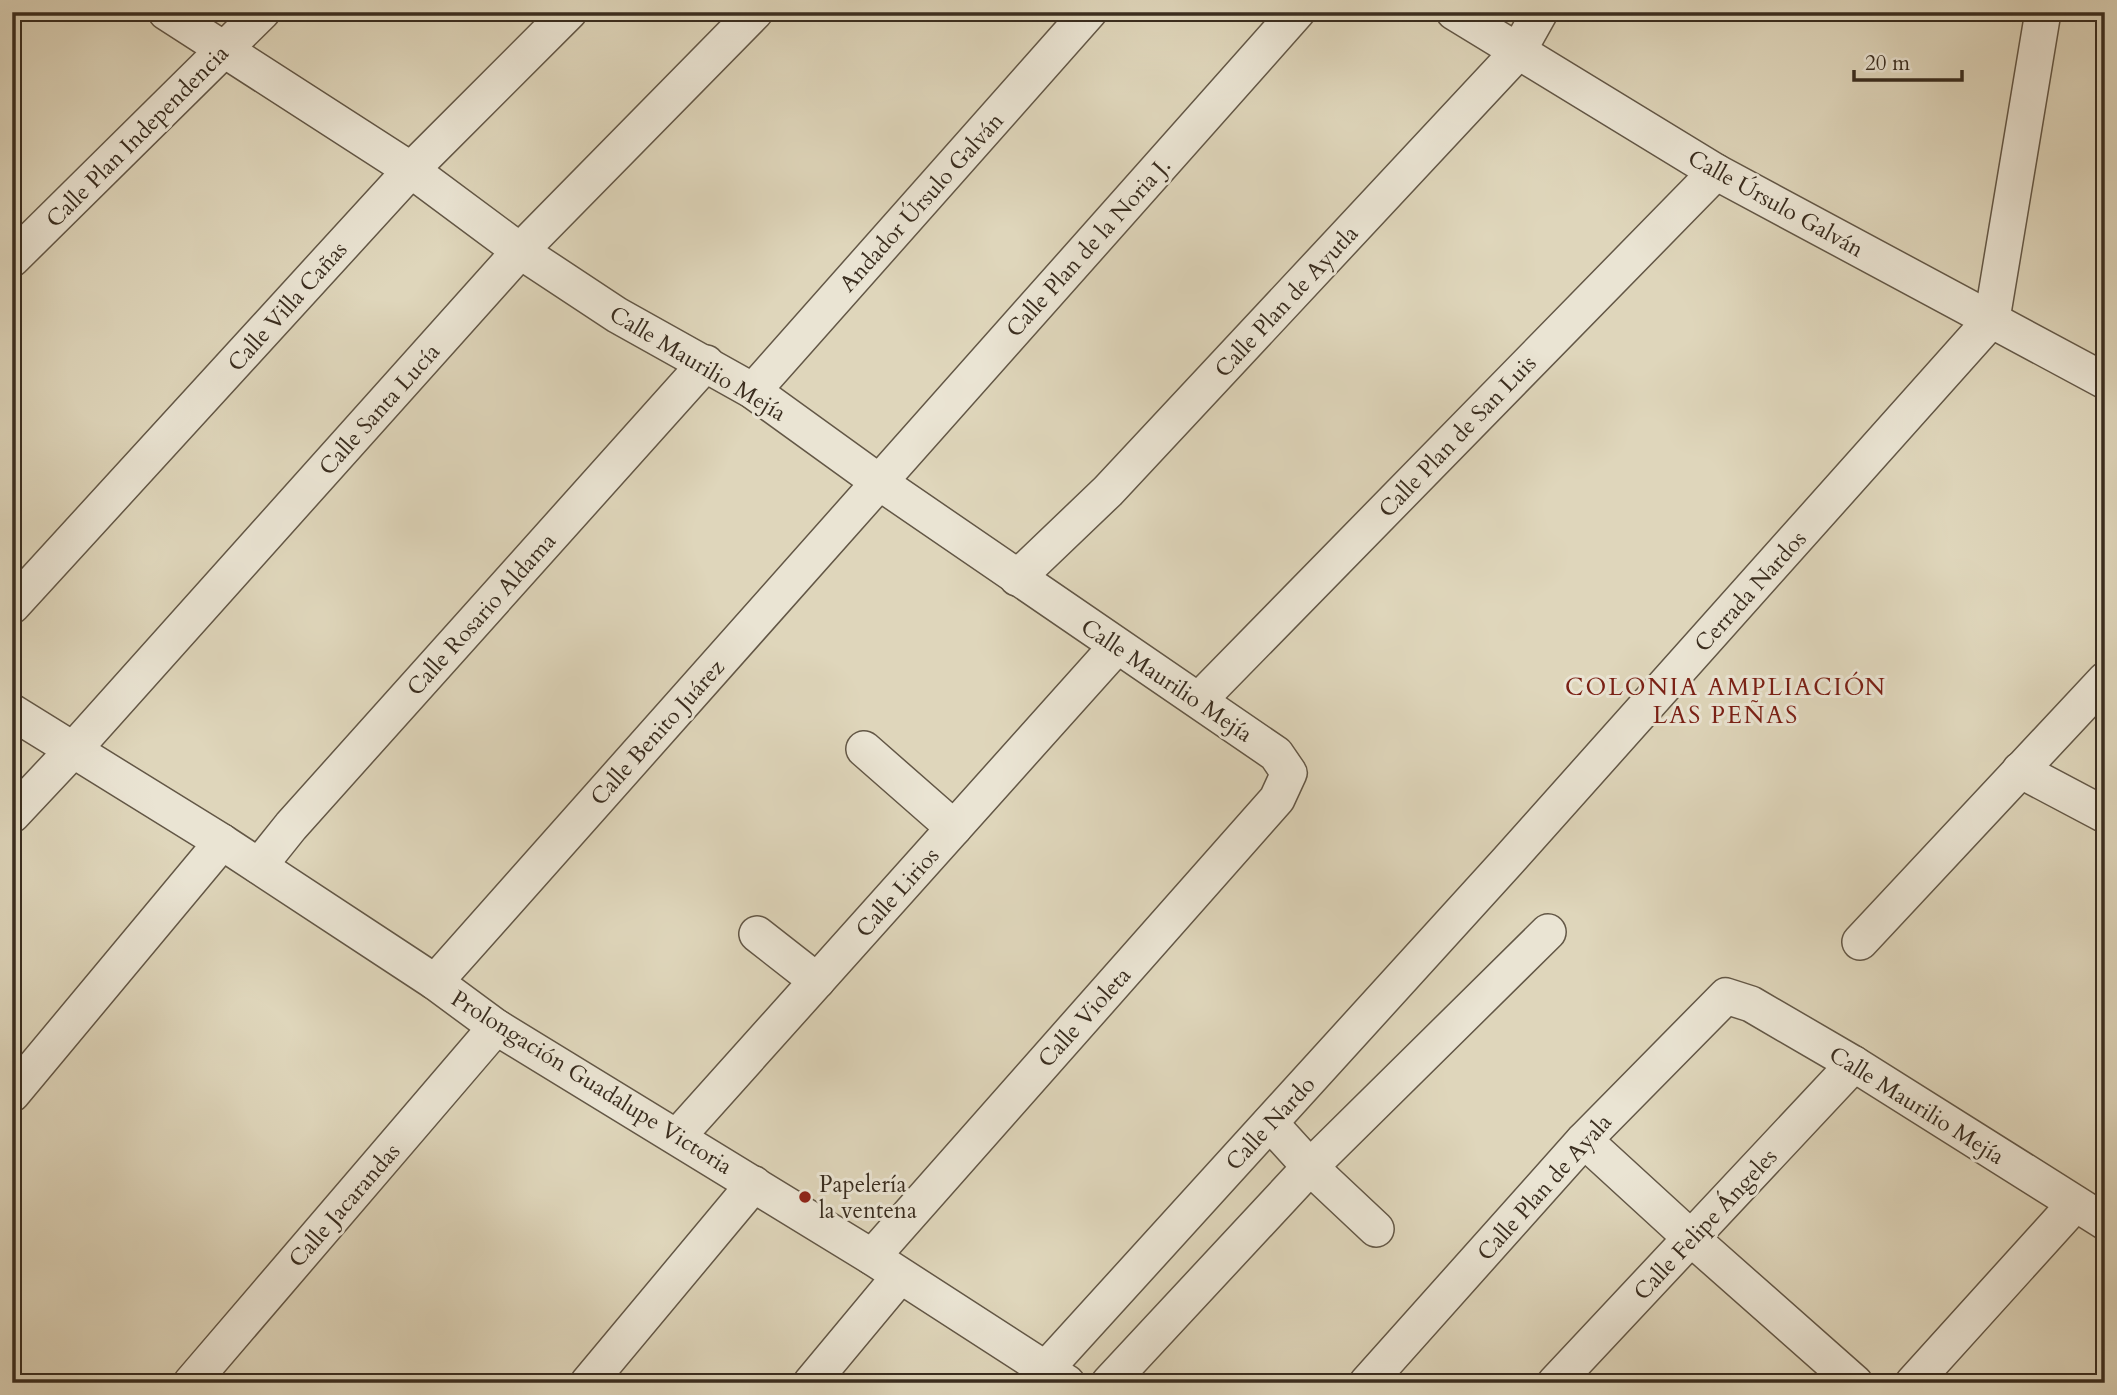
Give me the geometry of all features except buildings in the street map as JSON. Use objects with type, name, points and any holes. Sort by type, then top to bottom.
[{"type":"street","name":"Calle Maurilio Mejía","points":[[166,12],[411,170],[520,251],[617,315],[754,391],[1017,578],[1276,754],[1289,773]]},
{"type":"street","name":"Calle Plan Independencia","points":[[12,259],[262,12]]},
{"type":"street","name":"Calle Villa Cañas","points":[[12,606],[411,170],[569,12]]},
{"type":"street","name":"Calle Santa Lucía","points":[[12,815],[520,251],[755,12]]},
{"type":"street","name":"Andador Úrsulo Galván","points":[[754,391],[1089,12]]},
{"type":"street","name":"Calle Plan de la Noria J.","points":[[879,482],[1297,12]]},
{"type":"street","name":"Calle Úrsulo Galván","points":[[1454,12],[1517,53],[1716,172],[2105,381]]},
{"type":"street","name":"Calle Plan de Ayutla","points":[[1017,578],[1108,491],[1517,53],[1540,12]]},
{"type":"street","points":[[1992,319],[2043,12]]},
{"type":"street","name":"Calle Plan de San Luis","points":[[1199,700],[1716,172]]},
{"type":"street","name":"Cerrada Nardos","points":[[1507,862],[1992,319]]},
{"type":"street","name":"Calle Rosario Aldama","points":[[259,866],[291,826],[706,363]]},
{"type":"street","name":"Calle Benito Juárez","points":[[435,982],[879,482]]},
{"type":"street","name":"Calle Lirios","points":[[677,1137],[1117,646]]},
{"type":"street","points":[[1860,942],[2105,680]]},
{"type":"street","name":"Prolongación Guadalupe Victoria","points":[[12,712],[259,866],[435,982],[496,1027],[872,1257],[1048,1378]]},
{"type":"street","points":[[864,749],[954,828]]},
{"type":"street","points":[[2020,769],[2105,815]]},
{"type":"street","name":"Calle Violeta","points":[[872,1257],[1277,799],[1289,773]]},
{"type":"street","points":[[12,1094],[222,842]]},
{"type":"street","name":"Calle Nardo","points":[[1048,1378],[1270,1123],[1507,862]]},
{"type":"street","points":[[1109,1383],[1310,1167],[1548,932]]},
{"type":"street","points":[[757,934],[817,981]]},
{"type":"street","name":"Calle Maurilio Mejía","points":[[1726,996],[1751,1004],[1854,1064],[2105,1222]]},
{"type":"street","name":"Calle Plan de Ayala","points":[[1367,1383],[1584,1140],[1726,996]]},
{"type":"street","name":"Calle Jacarandas","points":[[191,1383],[496,1027]]},
{"type":"street","name":"Calle Felipe Ángeles","points":[[1555,1383],[1854,1064]]},
{"type":"street","points":[[1270,1123],[1310,1167],[1376,1229]]},
{"type":"street","points":[[1584,1140],[1856,1383]]},
{"type":"street","points":[[588,1383],[754,1184]]},
{"type":"street","points":[[1913,1383],[2075,1204]]},
{"type":"street","points":[[811,1383],[901,1276]]},
{"type":"place","name":"Papelería la ventena","points":[[805,1197]]},
{"type":"district","name":"COLONIA AMPLIACIÓN LAS PEÑAS","points":[[1726,701]]}]
